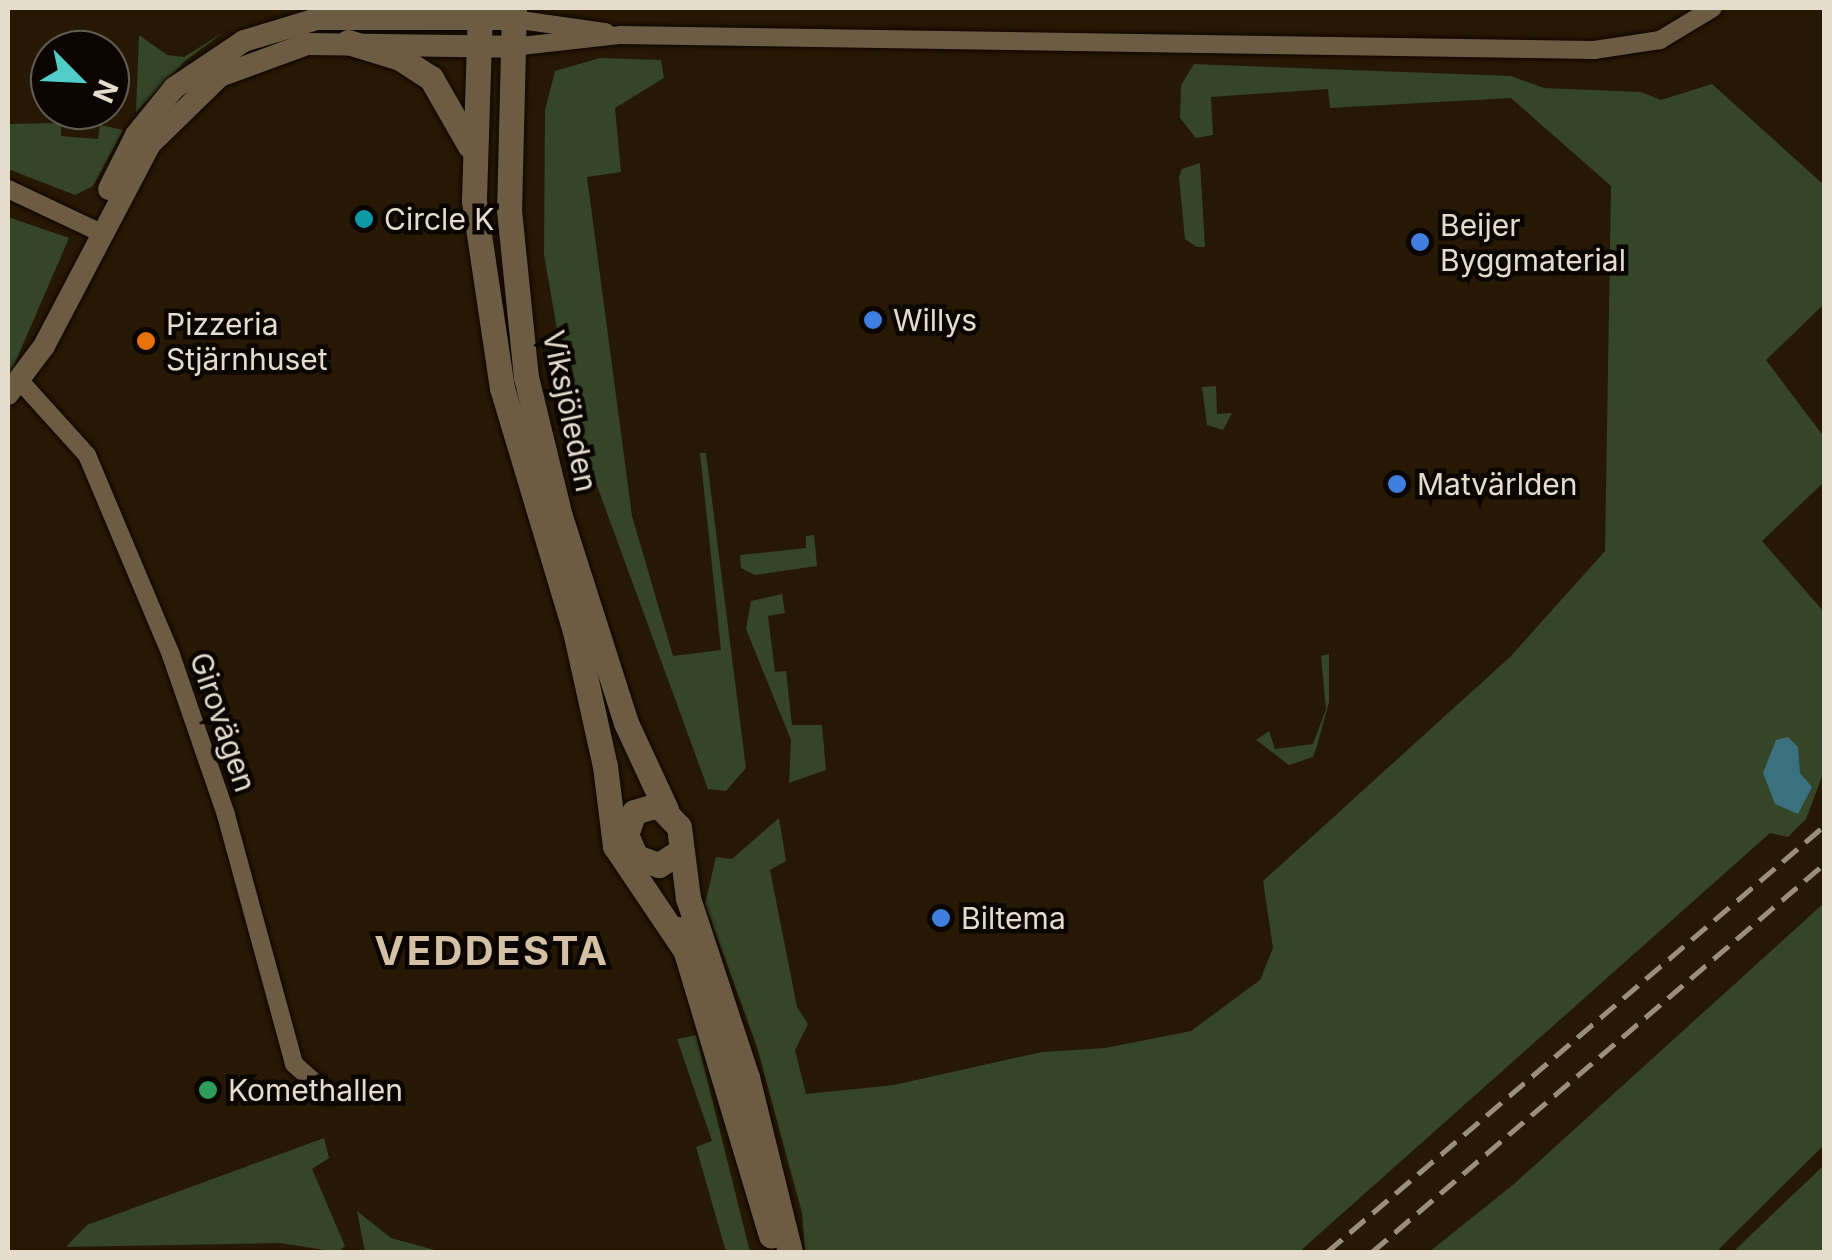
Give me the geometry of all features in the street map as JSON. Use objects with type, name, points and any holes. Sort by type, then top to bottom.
[{"type":"main road","name":"Viksjöleden","points":[[479,13],[472,152],[480,263],[502,388],[575,630],[606,766],[614,846],[682,946]]},
{"type":"main road","name":"Viksjöleden","points":[[514,13],[509,210],[526,377],[560,516],[626,723],[666,809]]},
{"type":"main road","points":[[348,42],[400,58],[431,78],[472,152]]},
{"type":"main road","name":"Viksjöleden","points":[[575,630],[618,742],[628,824]]},
{"type":"main road","points":[[679,852],[659,865],[640,860],[629,847],[628,824],[645,805],[666,809],[680,827],[679,852],[697,930],[757,1112],[790,1252]]},
{"type":"main road","name":"Viksjöleden","points":[[640,860],[671,906],[776,1252]]},
{"type":"street","points":[[14,388],[155,137],[192,98],[254,59],[308,44],[512,46],[621,35],[1594,50],[1660,40],[1713,8]]},
{"type":"street","points":[[99,232],[110,184],[136,135],[202,64],[289,24],[424,12],[514,13],[621,35]]},
{"type":"street","points":[[8,189],[99,232]]},
{"type":"street","name":"Girovägen","points":[[14,388],[87,456],[171,655],[226,815],[294,1064],[330,1096]]},
{"type":"green space","points":[[224,32],[185,61],[136,112],[139,35],[167,55],[184,57]]},
{"type":"green space","points":[[600,58],[661,60],[664,78],[615,108],[621,172],[587,177],[632,516],[673,656],[721,650],[700,453],[706,453],[746,768],[726,791],[708,789],[573,420],[544,255],[545,110],[555,71]]},
{"type":"green space","points":[[1194,64],[1511,76],[1544,88],[1641,92],[1661,100],[1712,84],[1824,185],[1824,304],[1766,360],[1824,437],[1824,482],[1762,541],[1824,612],[1824,771],[1806,819],[1788,837],[1770,833],[1299,1252],[805,1252],[802,1213],[757,1047],[705,904],[716,857],[732,859],[779,818],[786,861],[770,870],[797,1007],[808,1024],[795,1050],[806,1094],[894,1085],[1042,1052],[1105,1048],[1191,1031],[1260,980],[1273,948],[1263,881],[1510,657],[1605,551],[1611,186],[1511,98],[1330,108],[1328,89],[1211,97],[1213,135],[1196,138],[1180,118],[1181,85]]},
{"type":"green space","points":[[8,124],[30,124],[30,130],[61,130],[61,136],[98,139],[99,130],[123,130],[93,186],[75,195],[8,169]]},
{"type":"green space","points":[[1200,163],[1205,247],[1185,239],[1179,177],[1182,169]]},
{"type":"green space","points":[[8,217],[69,238],[8,379]]},
{"type":"green space","points":[[1216,386],[1217,414],[1232,413],[1223,430],[1207,425],[1202,387]]},
{"type":"green space","points":[[814,535],[817,566],[755,575],[741,568],[740,555],[806,548],[806,536]]},
{"type":"green space","points":[[782,594],[785,613],[768,616],[775,672],[786,671],[792,725],[822,725],[826,770],[789,783],[791,740],[746,629],[751,601]]},
{"type":"green space","points":[[1329,654],[1329,702],[1317,746],[1313,757],[1289,765],[1256,740],[1269,731],[1275,749],[1313,744],[1326,709],[1321,656]]},
{"type":"green space","points":[[1824,903],[1824,1145],[1716,1252],[1429,1252],[1514,1184]]},
{"type":"green space","points":[[696,1035],[750,1252],[726,1252],[696,1147],[712,1141],[677,1039]]},
{"type":"green space","points":[[324,1138],[329,1158],[312,1169],[345,1246],[338,1252],[280,1243],[66,1247],[87,1225]]},
{"type":"green space","points":[[1824,1165],[1824,1252],[1733,1252]]},
{"type":"green space","points":[[357,1211],[391,1238],[442,1252],[365,1252]]},
{"type":"water","points":[[1788,737],[1798,747],[1800,773],[1812,787],[1798,814],[1775,804],[1763,773],[1776,740]]},
{"type":"railway","points":[[1327,1252],[1824,826]]},
{"type":"railway","points":[[1372,1252],[1824,864]]},
{"type":"place","name":"Circle K","points":[[364,219]]},
{"type":"place","name":"Beijer Byggmaterial","points":[[1420,242]]},
{"type":"place","name":"Willys","points":[[873,320]]},
{"type":"place","name":"Pizzeria Stjärnhuset","points":[[146,341]]},
{"type":"place","name":"Matvärlden","points":[[1397,484]]},
{"type":"place","name":"Biltema","points":[[941,918]]},
{"type":"place","name":"Komethallen","points":[[208,1090]]},
{"type":"district","name":"VEDDESTA","points":[[492,951]]}]
